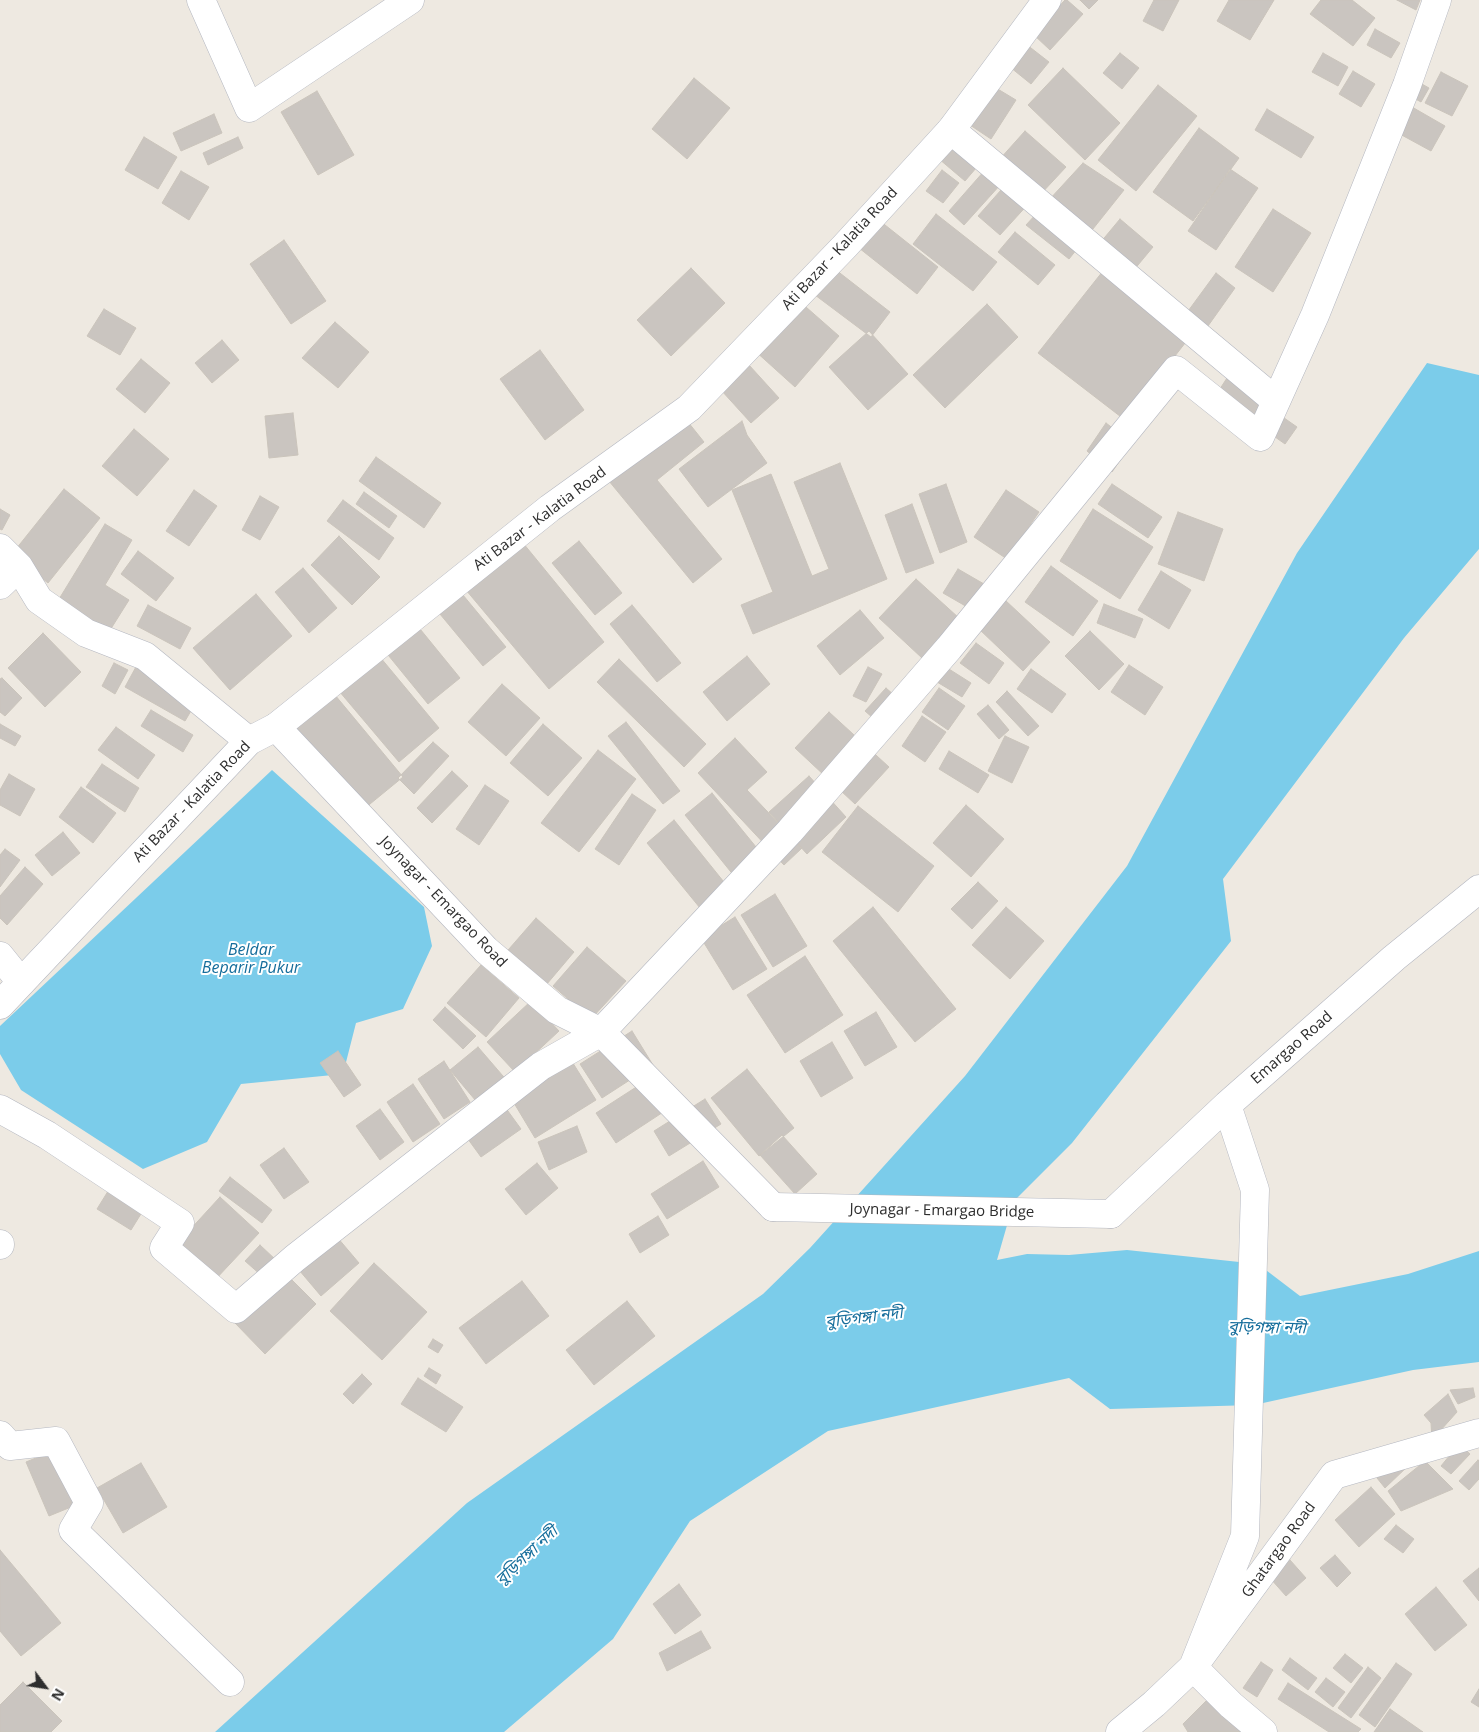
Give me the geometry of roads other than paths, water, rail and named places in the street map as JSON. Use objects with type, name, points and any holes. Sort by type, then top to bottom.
[{"type":"street","points":[[201,0],[249,108],[410,0]]},
{"type":"street","name":"Ati Bazar - Kalatia Road","points":[[0,1005],[249,741],[276,727],[550,508],[689,408],[845,246],[951,130],[1047,0]]},
{"type":"street","points":[[0,1109],[48,1135],[180,1223],[164,1248],[236,1309],[295,1258],[541,1066],[601,1032],[790,831],[930,670],[1176,370],[1260,437],[1315,315],[1407,84],[1437,0]]},
{"type":"street","points":[[951,130],[1276,401]]},
{"type":"street","points":[[6,567],[39,600],[86,633],[145,656],[249,741]]},
{"type":"street","name":"Joynagar - Emargao Road","points":[[276,727],[486,950],[556,1010],[601,1032],[773,1207]]},
{"type":"street","name":"Emargao Road","points":[[1111,1214],[1227,1105],[1394,958],[1479,888]]},
{"type":"street","points":[[0,956],[22,982]]},
{"type":"street","points":[[1227,1105],[1255,1190],[1244,1536],[1193,1667],[1231,1705],[1263,1732]]},
{"type":"street","name":"Joynagar - Emargao Bridge","points":[[773,1207],[1111,1214]]},
{"type":"street","name":"Ghatargao Road","points":[[1120,1732],[1154,1704],[1193,1667],[1334,1475],[1479,1433]]},
{"type":"street","points":[[0,1435],[10,1446],[56,1442],[89,1503],[73,1530],[230,1682]]},
{"type":"water","name":"বুড়িগঙ্গা নদী","points":[[1427,363],[1479,375],[1479,549],[1404,638],[1223,879],[1231,941],[1072,1143],[1014,1201],[997,1260],[1027,1254],[1069,1255],[1127,1250],[1258,1264],[1300,1296],[1408,1274],[1479,1251],[1479,1362],[1413,1370],[1254,1405],[1110,1409],[1069,1378],[828,1431],[690,1521],[613,1639],[504,1732],[215,1732],[467,1503],[763,1294],[810,1248],[965,1076],[1127,866],[1297,553]]},
{"type":"water","name":"Beldar Beparir Pukur","points":[[272,770],[424,907],[432,946],[403,1009],[356,1023],[343,1074],[241,1084],[207,1142],[143,1169],[21,1090],[0,1054],[0,1026]]}]
